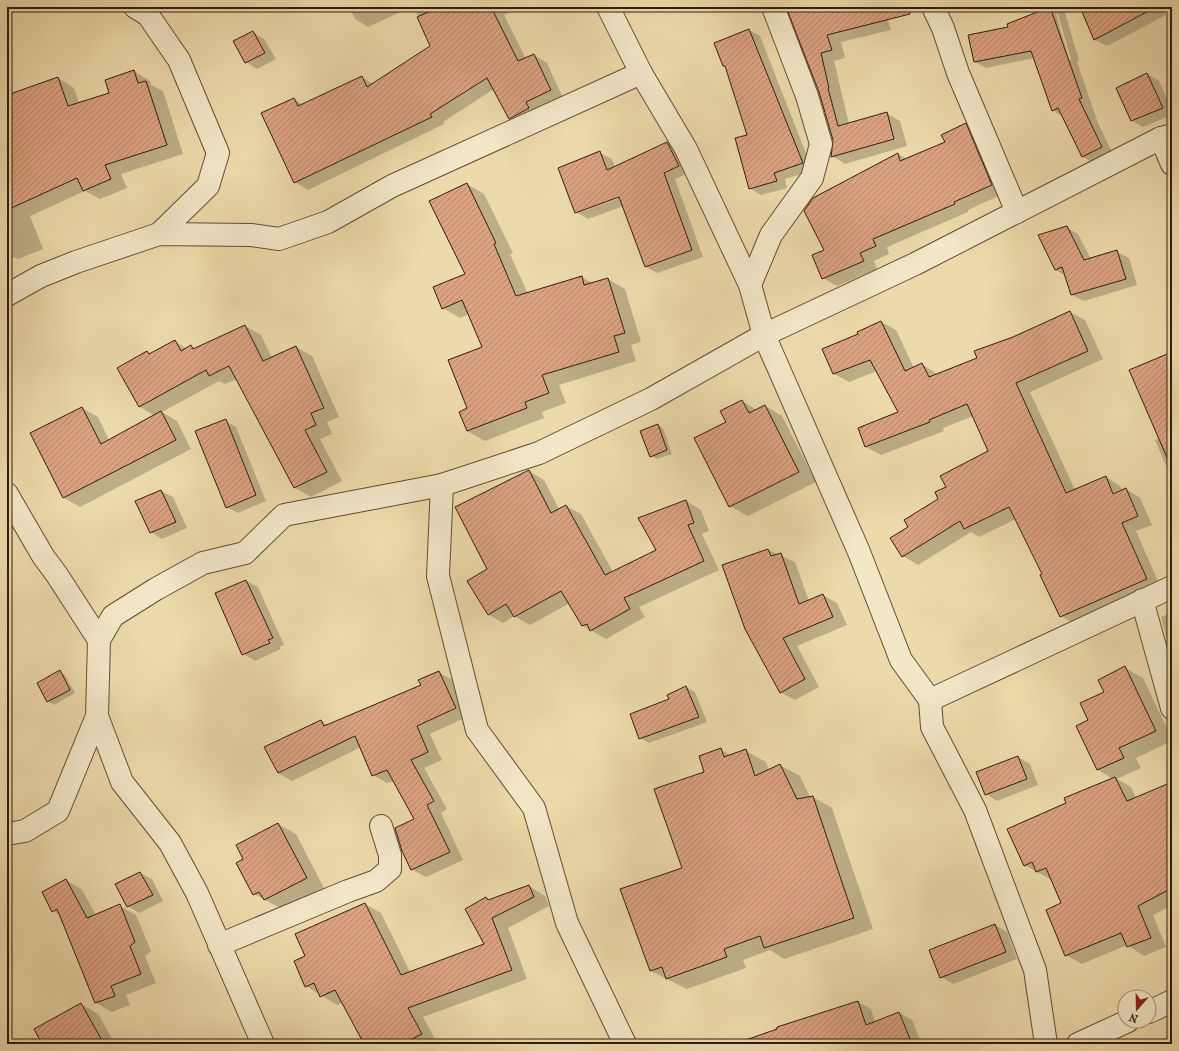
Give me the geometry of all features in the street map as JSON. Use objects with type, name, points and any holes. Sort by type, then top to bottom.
[{"type":"street","points":[[135,7],[148,15],[179,60],[218,153],[208,186],[159,234]]},
{"type":"street","points":[[608,7],[641,73],[686,149],[750,285],[764,335],[859,552],[901,660],[930,700],[932,727],[975,810],[1035,970],[1046,1044]]},
{"type":"street","points":[[750,285],[771,235],[812,178],[821,144],[807,96],[773,7]]},
{"type":"street","points":[[933,7],[943,28],[958,73],[1017,212]]},
{"type":"street","points":[[7,295],[62,267],[159,234],[251,235],[279,239],[328,222],[392,186],[641,73]]},
{"type":"street","points":[[7,834],[25,831],[58,811],[97,716],[99,640],[113,616],[203,563],[245,553],[284,514],[442,485],[539,453],[651,399],[764,335],[915,264],[1167,136],[1172,164]]},
{"type":"street","points":[[442,485],[438,576],[478,730],[534,808],[567,923],[625,1044]]},
{"type":"street","points":[[7,494],[43,556],[58,575],[99,640]]},
{"type":"street","points":[[930,700],[1172,587]]},
{"type":"street","points":[[1142,600],[1172,708]]},
{"type":"street","points":[[97,716],[122,782],[170,843],[197,892],[263,1044]]},
{"type":"street","points":[[219,945],[348,891],[376,881],[390,869],[390,854],[381,826]]},
{"type":"street","points":[[1157,1008],[1172,1001]]},
{"type":"street","points":[[1078,1044],[1117,1026]]},
{"type":"building","points":[[440,7],[491,7],[518,61],[534,54],[551,90],[526,102],[529,108],[509,119],[487,78],[430,114],[432,117],[294,183],[261,113],[294,98],[298,106],[362,76],[367,87],[430,46],[417,17]]},
{"type":"building","points":[[786,7],[909,7],[910,14],[827,35],[832,50],[821,53],[838,126],[887,112],[894,139],[831,157],[833,140],[819,92]]},
{"type":"building","points":[[1050,7],[1082,98],[1079,99],[1102,147],[1082,157],[1058,108],[1052,111],[1031,51],[974,62],[968,35],[1008,27],[1007,24]]},
{"type":"building","points":[[1080,7],[1156,7],[1094,40]]},
{"type":"building","points":[[749,29],[803,163],[774,173],[777,181],[749,189],[735,138],[747,135],[725,66],[723,66],[714,43]]},
{"type":"building","points":[[253,31],[265,53],[245,63],[233,41]]},
{"type":"building","points":[[134,70],[138,83],[146,81],[167,145],[105,165],[111,179],[83,191],[77,178],[7,210],[7,95],[58,77],[68,106],[109,93],[105,80]]},
{"type":"building","points":[[1147,73],[1163,108],[1131,121],[1116,88]]},
{"type":"building","points":[[966,123],[992,185],[954,202],[955,204],[873,239],[876,246],[860,253],[864,261],[822,279],[812,255],[824,250],[804,211],[813,198],[898,153],[900,161],[945,142],[941,135]]},
{"type":"building","points":[[667,142],[679,166],[664,173],[692,250],[645,267],[619,197],[575,213],[558,168],[600,151],[607,170]]},
{"type":"building","points":[[467,183],[496,243],[494,244],[516,296],[582,276],[584,285],[608,278],[625,333],[614,336],[619,352],[542,375],[549,393],[525,402],[527,408],[467,431],[459,412],[467,408],[448,360],[482,347],[462,300],[442,309],[433,287],[465,274],[429,201]]},
{"type":"building","points":[[1067,226],[1084,260],[1117,250],[1126,279],[1071,295],[1062,267],[1055,270],[1038,235]]},
{"type":"building","points":[[1070,311],[1088,351],[1016,383],[1066,493],[1106,476],[1113,494],[1126,488],[1138,516],[1122,523],[1147,579],[1060,617],[1040,575],[1042,574],[1009,507],[964,529],[960,521],[902,557],[890,538],[908,527],[904,520],[938,499],[935,492],[946,487],[940,476],[988,451],[967,404],[929,420],[930,422],[865,447],[858,428],[898,412],[870,360],[833,374],[822,349],[858,334],[857,332],[881,321],[905,371],[922,363],[929,377],[977,358],[974,351],[1013,337]]},
{"type":"building","points":[[245,325],[263,361],[296,346],[324,408],[311,413],[316,425],[305,430],[327,472],[294,488],[229,366],[209,376],[206,370],[139,407],[117,368],[147,351],[149,354],[175,340],[181,351],[191,345],[193,349]]},
{"type":"building","points":[[1172,352],[1172,469],[1129,370]]},
{"type":"building","points":[[742,400],[749,413],[765,405],[799,472],[729,507],[694,438],[726,422],[720,411]]},
{"type":"building","points":[[82,407],[101,444],[161,411],[176,440],[63,498],[30,433]]},
{"type":"building","points":[[226,419],[256,495],[226,508],[195,431]]},
{"type":"building","points":[[658,424],[667,450],[650,457],[640,431]]},
{"type":"building","points":[[529,470],[551,513],[566,505],[605,575],[656,550],[638,518],[686,500],[694,523],[688,525],[704,561],[624,598],[630,609],[590,631],[587,624],[582,626],[561,591],[514,617],[506,604],[488,615],[467,581],[487,569],[455,507]]},
{"type":"building","points":[[161,490],[176,522],[150,533],[135,501]]},
{"type":"building","points":[[768,549],[771,556],[781,553],[799,604],[823,594],[833,617],[783,638],[805,679],[780,693],[745,629],[722,565]]},
{"type":"building","points":[[246,580],[273,638],[268,640],[270,643],[242,655],[215,593]]},
{"type":"building","points":[[1125,666],[1156,731],[1119,748],[1124,758],[1097,770],[1076,726],[1088,720],[1080,703],[1104,692],[1098,680]]},
{"type":"building","points":[[60,670],[70,690],[47,702],[37,683]]},
{"type":"building","points":[[439,671],[456,708],[417,726],[428,752],[411,760],[434,801],[427,805],[450,852],[411,870],[402,851],[395,828],[414,819],[387,770],[372,776],[355,736],[278,773],[264,747],[321,720],[324,726],[421,685],[418,680]]},
{"type":"building","points":[[686,686],[699,717],[639,739],[630,714],[669,699],[667,695]]},
{"type":"building","points":[[721,748],[724,757],[746,749],[755,776],[780,764],[797,799],[813,796],[854,918],[764,948],[760,936],[724,949],[727,957],[666,979],[662,967],[650,971],[620,889],[682,868],[654,789],[704,772],[699,756]]},
{"type":"building","points":[[1018,756],[1027,779],[985,795],[976,772]]},
{"type":"building","points":[[1115,777],[1127,801],[1172,782],[1172,888],[1138,906],[1151,938],[1127,947],[1121,933],[1065,956],[1046,910],[1061,903],[1046,868],[1036,872],[1032,862],[1024,866],[1007,829],[1066,803],[1064,798]]},
{"type":"building","points":[[278,823],[307,878],[264,900],[259,892],[253,895],[236,863],[243,859],[236,845]]},
{"type":"building","points":[[140,872],[153,895],[127,907],[115,884]]},
{"type":"building","points":[[66,879],[87,918],[120,904],[135,942],[130,946],[141,974],[111,986],[115,996],[95,1003],[57,909],[52,912],[42,892]]},
{"type":"building","points":[[529,885],[534,897],[492,918],[512,970],[408,1008],[422,1034],[402,1044],[364,1044],[335,990],[320,997],[314,983],[305,987],[294,961],[305,956],[295,934],[365,903],[401,975],[484,944],[465,909],[486,897],[488,900]]},
{"type":"building","points":[[995,924],[1006,952],[940,978],[929,950]]},
{"type":"building","points":[[858,1001],[866,1025],[899,1012],[912,1044],[744,1044],[743,1041],[777,1029],[777,1027]]},
{"type":"building","points":[[81,1003],[104,1044],[42,1044],[34,1029]]}]
